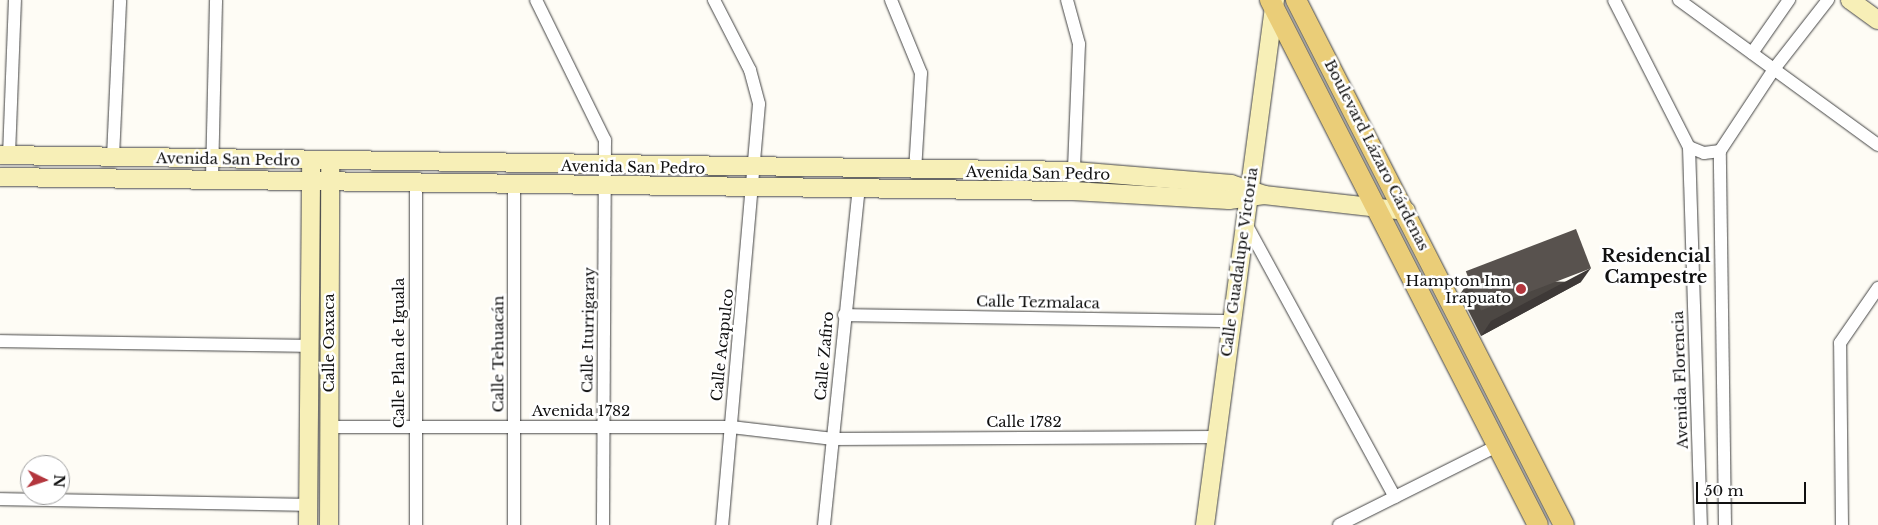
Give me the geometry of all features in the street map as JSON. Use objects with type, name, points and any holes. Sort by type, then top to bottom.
[{"type":"main road","name":"Boulevard Lázaro Cárdenas","points":[[1296,0],[1406,211],[1564,525]]},
{"type":"main road","name":"Boulevard Lázaro Cárdenas","points":[[1273,2],[1538,525]]},
{"type":"street","points":[[5,155],[15,0]]},
{"type":"street","points":[[113,157],[120,0]]},
{"type":"street","points":[[212,178],[216,0]]},
{"type":"street","name":"Calle Iturrigaray","points":[[536,0],[596,116],[605,140],[607,186],[602,427],[603,525]]},
{"type":"street","name":"Calle Acapulco","points":[[714,0],[750,70],[756,96],[754,188],[722,525]]},
{"type":"street","points":[[892,0],[921,73],[916,172]]},
{"type":"street","points":[[1067,0],[1079,44],[1073,191]]},
{"type":"street","points":[[1614,0],[1689,147],[1704,153],[1720,151]]},
{"type":"street","points":[[1678,0],[1878,145]]},
{"type":"street","points":[[1752,53],[1789,0]]},
{"type":"street","points":[[1725,525],[1720,151],[1774,69],[1828,0]]},
{"type":"street","points":[[1850,0],[1878,20]]},
{"type":"street","name":"Calle Guadalupe Victoria","points":[[1205,525],[1231,322],[1246,224],[1254,194],[1273,2]]},
{"type":"street","name":"Avenida Florencia","points":[[1689,147],[1701,525]]},
{"type":"street","name":"Avenida San Pedro","points":[[5,155],[916,172],[1074,171],[1231,184],[1254,194]]},
{"type":"street","name":"Calle Oaxaca","points":[[308,525],[311,160]]},
{"type":"street","name":"Calle Oaxaca","points":[[329,525],[330,160]]},
{"type":"street","name":"Avenida San Pedro","points":[[0,177],[311,179],[607,186],[1254,194],[1406,211]]},
{"type":"street","name":"Calle Plan de Iguala","points":[[416,182],[416,525]]},
{"type":"street","name":"Calle Tehuacán","points":[[514,184],[514,525]]},
{"type":"street","name":"Calle Zafiro","points":[[824,525],[834,439],[844,315],[859,189]]},
{"type":"street","points":[[1246,224],[1395,497]]},
{"type":"street","points":[[1842,525],[1840,343],[1878,288]]},
{"type":"street","name":"Calle Tezmalaca","points":[[844,315],[1231,322]]},
{"type":"street","points":[[0,341],[309,346]]},
{"type":"street","name":"Avenida 1782","points":[[328,427],[731,427],[834,439]]},
{"type":"street","name":"Calle 1782","points":[[834,439],[1215,437]]},
{"type":"street","points":[[1339,525],[1497,446]]},
{"type":"street","points":[[308,479],[329,480]]},
{"type":"street","points":[[0,500],[308,505]]},
{"type":"street","points":[[1207,506],[1217,525]]},
{"type":"building","points":[[1576,229],[1591,268],[1481,310],[1466,271]]},
{"type":"place","name":"Hampton Inn Irapuato","points":[[1521,289]]},
{"type":"district","name":"Residencial Campestre","points":[[1656,267]]}]
